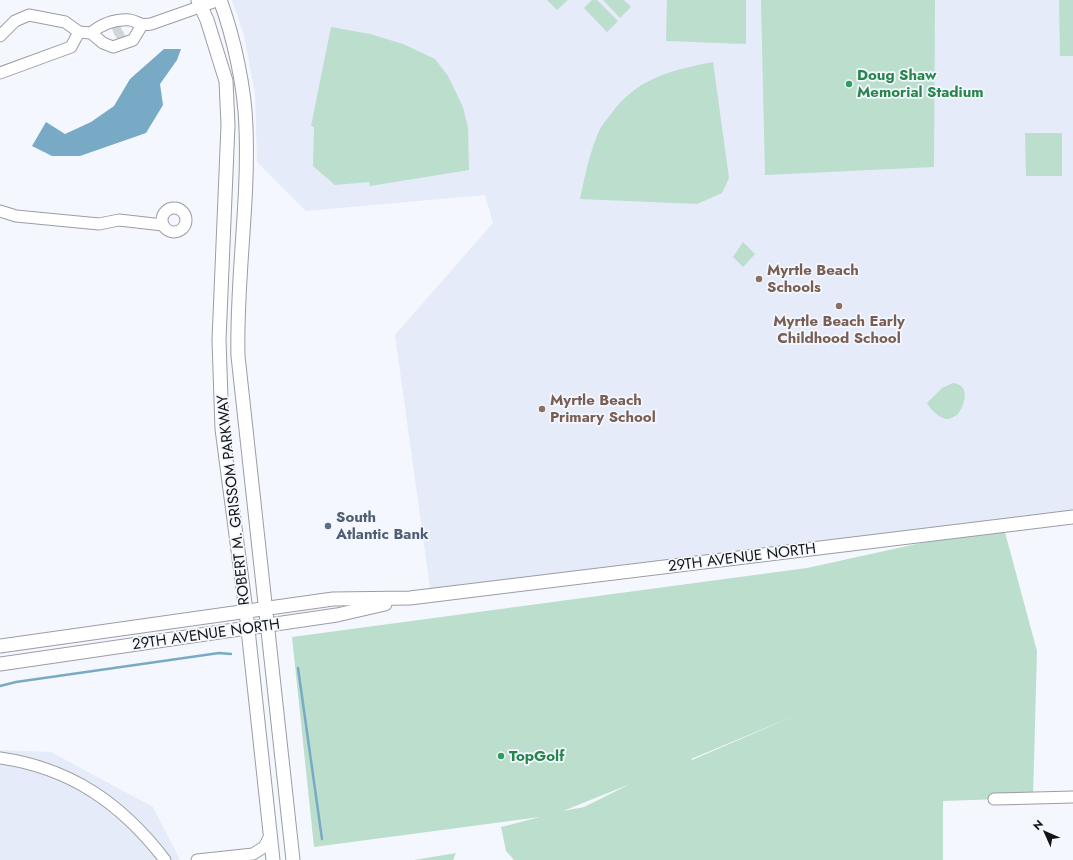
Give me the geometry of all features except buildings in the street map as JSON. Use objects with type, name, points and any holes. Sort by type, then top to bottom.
[{"type":"main road","name":"ROBERT M. GRISSOM PARKWAY","points":[[219,0],[226,17],[242,87],[246,128],[237,313],[238,356],[266,626],[293,860]]},
{"type":"main road","name":"ROBERT M. GRISSOM PARKWAY","points":[[199,3],[207,20],[226,81],[228,124],[219,340],[222,429],[246,611],[273,860]]},
{"type":"main road","name":"29TH AVENUE NORTH","points":[[0,646],[333,599],[410,598],[1073,517]]},
{"type":"main road","name":"29TH AVENUE NORTH","points":[[0,664],[337,616],[410,598]]},
{"type":"street","points":[[103,43],[129,31],[184,13],[199,3],[219,0]]},
{"type":"street","points":[[0,36],[15,21],[29,15],[64,22],[79,32],[95,30],[129,31]]},
{"type":"street","points":[[131,20],[129,31],[133,40],[113,47],[103,43],[95,30],[103,24],[131,20]]},
{"type":"street","points":[[0,73],[40,57],[71,47],[79,32]]},
{"type":"street","points":[[0,211],[16,216],[99,224],[118,220],[163,225]]},
{"type":"street","points":[[0,758],[47,769],[95,792],[129,818],[165,860]]},
{"type":"street","points":[[994,799],[1073,797]]},
{"type":"street","points":[[197,860],[253,854],[264,847],[270,836]]},
{"type":"shaded area","name":"Myrtle Beach Schools","points":[[232,0],[1073,0],[1073,517],[431,595],[395,335],[493,223],[485,195],[306,211],[257,162],[255,93],[244,35]]},
{"type":"shaded area","points":[[0,750],[51,752],[153,807],[180,860],[0,860]]},
{"type":"green space","points":[[547,0],[568,0],[557,10]]},
{"type":"green space","points":[[592,0],[597,0],[618,21],[607,32],[584,8]]},
{"type":"green space","points":[[603,0],[624,0],[631,7],[620,18]]},
{"type":"green space","points":[[667,0],[746,0],[746,44],[666,41]]},
{"type":"green space","name":"Doug Shaw Memorial Stadium","points":[[761,0],[935,0],[934,167],[765,175]]},
{"type":"green space","points":[[1059,0],[1073,0],[1073,56],[1060,56]]},
{"type":"green space","points":[[331,27],[370,34],[403,44],[435,59],[448,76],[463,107],[468,128],[469,170],[370,186],[369,182],[335,185],[313,166],[314,127],[311,126]]},
{"type":"green space","points":[[713,62],[729,178],[722,193],[697,204],[580,199],[596,137],[600,129],[621,102],[632,92],[656,78],[683,68]]},
{"type":"green space","points":[[1025,133],[1062,133],[1062,176],[1026,176]]},
{"type":"green space","points":[[743,242],[755,254],[743,267],[733,257]]},
{"type":"green space","points":[[953,383],[958,384],[964,391],[965,396],[963,406],[957,415],[950,419],[945,419],[930,408],[927,403],[942,388]]},
{"type":"green space","points":[[1003,525],[1037,651],[1033,798],[943,801],[943,860],[514,860],[506,851],[501,827],[540,817],[314,847],[292,637],[807,568]],"holes":[[[799,714],[692,760],[691,759]],[[630,784],[584,807],[563,811]]]},
{"type":"green space","points":[[456,853],[453,860],[414,860]]},
{"type":"water","points":[[164,49],[181,49],[177,60],[160,84],[163,105],[146,133],[80,156],[52,156],[32,146],[46,122],[65,134],[91,122],[114,106],[130,79]]},
{"type":"waterway","points":[[0,686],[16,682],[219,653],[231,654]]},
{"type":"waterway","points":[[298,668],[322,839]]},
{"type":"tunnel","points":[[113,31],[121,28]]},
{"type":"tunnel","points":[[117,39],[125,36]]},
{"type":"place","name":"Doug Shaw Memorial Stadium","points":[[849,84]]},
{"type":"place","name":"Myrtle Beach Schools","points":[[759,279]]},
{"type":"place","name":"Myrtle Beach Early Childhood School","points":[[839,306]]},
{"type":"place","name":"Myrtle Beach Primary School","points":[[542,409]]},
{"type":"place","name":"South Atlantic Bank","points":[[328,526]]},
{"type":"place","name":"TopGolf","points":[[501,756]]}]
